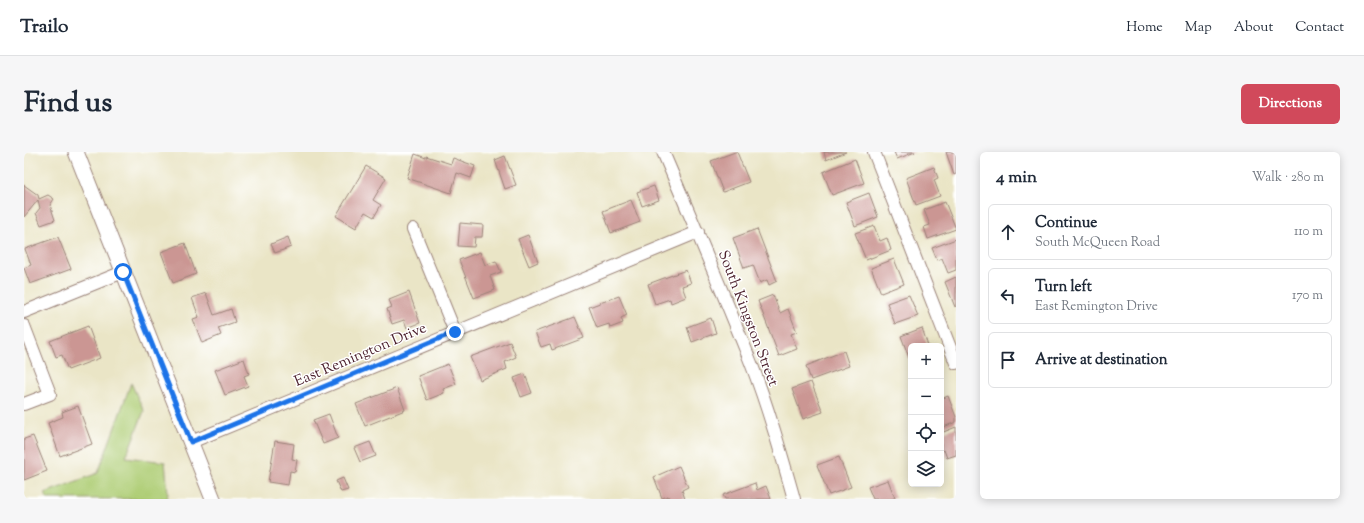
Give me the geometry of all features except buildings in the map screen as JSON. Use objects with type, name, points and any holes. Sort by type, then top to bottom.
[{"type":"main road","points":[[76,152],[213,499]]},
{"type":"street","name":"South Kingston Street","points":[[663,152],[698,232],[751,364],[775,434],[794,499]]},
{"type":"street","points":[[874,152],[956,363]]},
{"type":"street","points":[[413,229],[455,332]]},
{"type":"street","name":"East Remington Drive","points":[[191,442],[698,232]]},
{"type":"street","points":[[24,312],[123,272]]},
{"type":"street","points":[[24,326],[50,394],[24,404]]},
{"type":"green space","points":[[131,383],[144,411],[126,457],[165,462],[168,493],[167,499],[47,499],[45,493],[98,473]]},
{"type":"route","points":[[123,272],[191,442],[455,332]]}]
